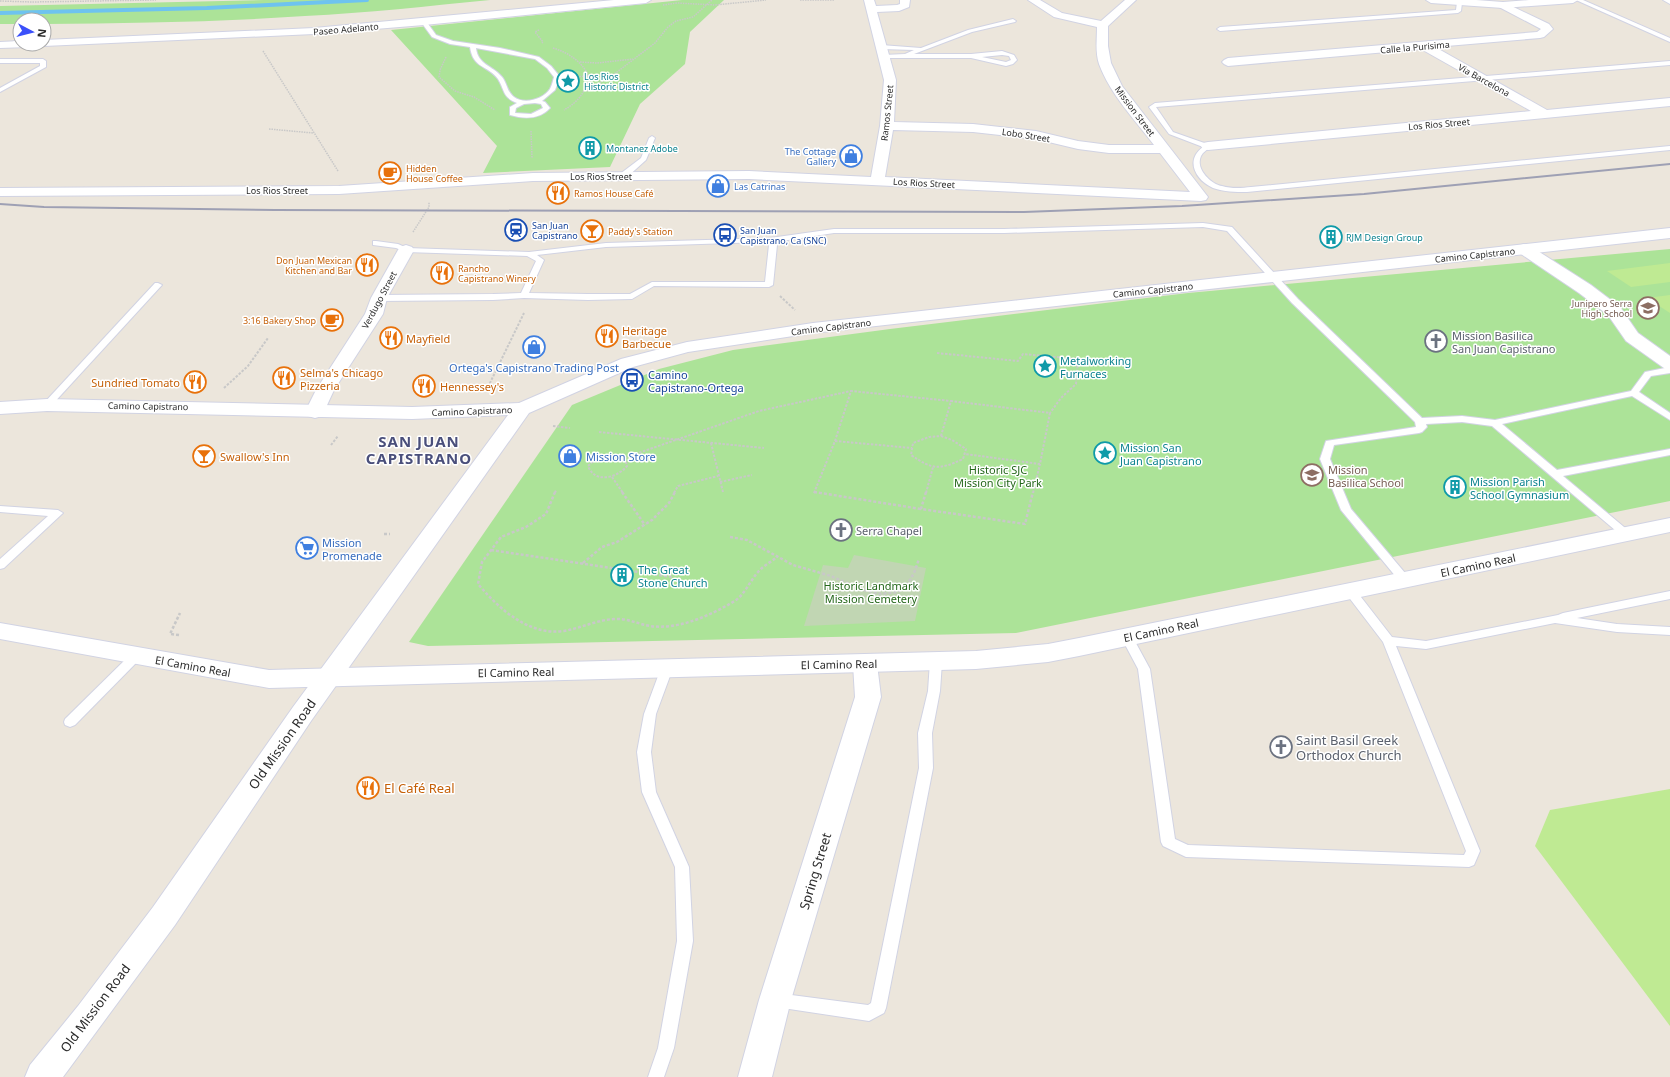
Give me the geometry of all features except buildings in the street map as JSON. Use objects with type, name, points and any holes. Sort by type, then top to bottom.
[{"type":"street","name":"Paseo Adelanto","points":[[52,43],[254,35],[424,22],[646,0]]},
{"type":"street","points":[[870,4],[899,8],[905,5],[905,0]]},
{"type":"street","points":[[1033,0],[1058,15],[1103,25],[1131,0]]},
{"type":"street","points":[[1431,0],[1503,5],[1573,0]]},
{"type":"street","name":"Ramos Street","points":[[870,4],[890,80],[887,126],[877,181]]},
{"type":"street","name":"Calle la Purisima","points":[[1228,62],[1540,36],[1548,29],[1545,26],[1503,5]]},
{"type":"street","name":"Mission Street","points":[[1103,25],[1102,46],[1105,63],[1116,87],[1201,197]]},
{"type":"street","points":[[0,45],[12,43]]},
{"type":"street","name":"Via Barcelona","points":[[1424,46],[1545,114]]},
{"type":"street","name":"Los Rios Street","points":[[1208,146],[1670,102]]},
{"type":"street","name":"Lobo Street","points":[[887,126],[973,128],[1036,135],[1078,145],[1109,148],[1164,149]]},
{"type":"street","name":"Los Rios Street","points":[[0,192],[349,189],[533,176],[749,175],[1201,197]]},
{"type":"street","name":"Camino Capistrano","points":[[0,408],[47,405],[412,413],[522,409],[553,394],[627,364],[687,347],[813,328],[1670,233]]},
{"type":"street","points":[[1524,249],[1586,289],[1614,311],[1632,337],[1670,364]]},
{"type":"street","name":"Verdugo Street","points":[[315,412],[325,390],[374,314],[379,298],[406,250]]},
{"type":"street","name":"Old Mission Road","points":[[42,1077],[90,1017],[164,916],[329,676],[522,409]]},
{"type":"street","name":"El Camino Real","points":[[0,631],[258,678],[865,664],[976,660],[1048,653],[1670,525]]},
{"type":"street","name":"Spring Street","points":[[754,1077],[775,1000],[868,697],[865,664]]},
{"type":"lane","points":[[1579,0],[1670,40]]},
{"type":"lane","points":[[1220,29],[1458,11],[1459,3]]},
{"type":"lane","points":[[903,56],[970,31],[1013,20]]},
{"type":"lane","points":[[424,22],[434,36],[452,43],[500,50],[537,58],[549,67],[557,77],[553,89],[536,101]]},
{"type":"lane","points":[[473,46],[474,56],[480,64],[500,78],[508,94],[516,101],[536,101],[543,103],[546,108],[541,113],[530,117],[512,114],[513,107],[524,102]]},
{"type":"lane","points":[[883,52],[920,49]]},
{"type":"lane","points":[[883,52],[903,56],[971,56],[1002,53],[1011,55],[1014,60],[1011,63],[1006,64],[971,56]]},
{"type":"lane","points":[[0,61],[43,61],[43,67],[0,90]]},
{"type":"lane","points":[[0,66],[9,61]]},
{"type":"lane","points":[[1208,146],[1171,133],[1152,107],[1155,105],[1670,63]]},
{"type":"lane","points":[[623,176],[644,159],[652,138]]},
{"type":"lane","points":[[1208,146],[1199,153],[1196,158],[1196,165],[1203,176],[1215,187],[1227,190],[1251,190],[1670,148]]},
{"type":"lane","points":[[376,244],[398,246],[406,250],[529,254],[606,245],[770,240],[834,231],[1004,231],[1203,225],[1229,229],[1295,301],[1420,421],[1422,427],[1419,430],[1330,443],[1325,459],[1346,510],[1404,580]]},
{"type":"lane","points":[[379,298],[493,297],[524,295],[588,297],[632,296],[652,284],[769,285],[773,245],[770,240]]},
{"type":"lane","points":[[524,295],[540,260],[529,254]]},
{"type":"lane","points":[[47,405],[158,285]]},
{"type":"lane","points":[[1420,421],[1462,419],[1495,423],[1634,393],[1648,374],[1670,370]]},
{"type":"lane","points":[[1634,393],[1670,417]]},
{"type":"lane","points":[[1495,423],[1626,534]]},
{"type":"lane","points":[[1555,474],[1670,452]]},
{"type":"lane","points":[[0,509],[58,513],[0,565]]},
{"type":"lane","points":[[1127,637],[1144,670],[1168,842],[1186,851],[1469,861],[1473,851],[1388,641],[1350,591]]},
{"type":"lane","points":[[1388,641],[1426,645],[1670,595]]},
{"type":"lane","points":[[1555,619],[1617,628],[1670,631]]},
{"type":"lane","points":[[70,722],[136,656]]},
{"type":"lane","points":[[775,1000],[869,1013],[878,1008],[926,768],[925,733],[934,691],[936,662]]},
{"type":"lane","points":[[656,1077],[666,1048],[685,941],[682,866],[648,792],[644,752],[650,714],[667,668]]},
{"type":"path","points":[[0,1],[32,2],[156,0]]},
{"type":"path","points":[[586,91],[617,72],[655,43],[668,27],[676,21],[693,16],[712,0]]},
{"type":"path","points":[[800,0],[834,0]]},
{"type":"path","points":[[254,35],[255,39],[349,189]]},
{"type":"path","points":[[580,62],[598,63],[634,59]]},
{"type":"path","points":[[530,117],[533,176]]},
{"type":"path","points":[[269,129],[314,133]]},
{"type":"path","points":[[406,250],[410,237],[429,207],[429,184]]},
{"type":"path","points":[[769,285],[813,328]]},
{"type":"path","points":[[488,387],[524,313],[524,295]]},
{"type":"path","points":[[636,334],[653,329],[670,332]]},
{"type":"path","points":[[220,391],[248,366],[268,338]]},
{"type":"path","points":[[851,391],[835,441],[814,493],[1025,524],[1040,464],[1050,413],[1060,398],[1076,384],[1078,359],[1023,354],[1018,361],[937,353]]},
{"type":"path","points":[[624,458],[628,466],[620,475],[612,477],[598,477],[592,474],[589,470],[588,466],[596,458],[604,455],[624,458],[759,411],[851,391],[1050,413]]},
{"type":"path","points":[[941,436],[951,401]]},
{"type":"path","points":[[553,426],[570,428]]},
{"type":"path","points":[[599,432],[764,448]]},
{"type":"path","points":[[933,435],[941,436],[948,437],[966,449],[963,459],[943,468],[927,467],[911,455],[913,443],[933,435]]},
{"type":"path","points":[[331,445],[338,436]]},
{"type":"path","points":[[835,441],[912,448]]},
{"type":"path","points":[[711,443],[723,492]]},
{"type":"path","points":[[965,454],[1040,464]]},
{"type":"path","points":[[921,509],[933,467]]},
{"type":"path","points":[[720,482],[752,475]]},
{"type":"path","points":[[582,564],[602,547],[618,542],[645,525],[669,503],[678,486],[718,476]]},
{"type":"path","points":[[612,477],[645,525]]},
{"type":"path","points":[[556,490],[546,514],[526,527],[501,537],[482,562],[478,584],[488,596],[514,619],[546,631],[563,632],[614,619],[629,620],[648,626],[665,628],[696,619],[737,600],[759,571],[777,557]]},
{"type":"path","points":[[384,534],[390,534]]},
{"type":"path","points":[[730,537],[747,540],[793,565],[831,576],[864,590],[881,594],[898,592],[908,583],[919,560]]},
{"type":"path","points":[[491,550],[672,577]]},
{"type":"path","points":[[179,635],[170,634],[180,613]]},
{"type":"green space","points":[[264,0],[490,0],[351,13],[240,20],[142,23],[52,24],[52,12],[12,12],[12,24],[0,24],[0,6]]},
{"type":"green space","points":[[682,0],[724,0],[690,32],[685,64],[640,104],[610,167],[483,173],[497,146],[391,30]]},
{"type":"green space","name":"Historic SJC Mission City Park","points":[[1670,249],[1670,501],[1016,633],[428,646],[409,642],[572,405],[659,369],[733,350],[890,329],[1188,293]]},
{"type":"green space","points":[[1670,263],[1670,282],[1631,287],[1607,271]]},
{"type":"green space","points":[[1670,295],[1670,313],[1647,298]]},
{"type":"green space","name":"Historic Landmark Mission Cemetery","points":[[854,555],[926,568],[915,621],[804,626],[823,565],[848,568]]},
{"type":"green space","points":[[1670,789],[1670,1026],[1535,846],[1550,810]]},
{"type":"waterway","points":[[0,13],[207,8],[367,0]]},
{"type":"railway","points":[[0,204],[44,207],[275,210],[1024,212],[1182,206],[1364,194],[1670,164]]},
{"type":"place","name":"Los Rios Historic District","points":[[568,81]]},
{"type":"place","name":"Montanez Adobe","points":[[590,148]]},
{"type":"place","name":"The Cottage Gallery","points":[[851,156]]},
{"type":"place","name":"Hidden House Coffee","points":[[390,173]]},
{"type":"place","name":"Las Catrinas","points":[[718,186]]},
{"type":"place","name":"Ramos House Café","points":[[558,193]]},
{"type":"place","name":"San Juan Capistrano","points":[[516,230]]},
{"type":"place","name":"Paddy's Station","points":[[592,231]]},
{"type":"place","name":"San Juan Capistrano, Ca (SNC)","points":[[725,235]]},
{"type":"place","name":"RJM Design Group","points":[[1331,237]]},
{"type":"place","name":"Don Juan Mexican Kitchen and Bar","points":[[367,265]]},
{"type":"place","name":"Rancho Capistrano Winery","points":[[442,273]]},
{"type":"place","name":"Junipero Serra High School","points":[[1648,308]]},
{"type":"place","name":"3:16 Bakery Shop","points":[[332,320]]},
{"type":"place","name":"Heritage Barbecue","points":[[607,336]]},
{"type":"place","name":"Mayfield","points":[[391,338]]},
{"type":"place","name":"Mission Basilica San Juan Capistrano","points":[[1436,341]]},
{"type":"place","name":"Ortega's Capistrano Trading Post","points":[[534,347]]},
{"type":"place","name":"Metalworking Furnaces","points":[[1045,366]]},
{"type":"place","name":"Selma's Chicago Pizzeria","points":[[284,378]]},
{"type":"place","name":"Camino Capistrano-Ortega","points":[[632,380]]},
{"type":"place","name":"Sundried Tomato","points":[[195,382]]},
{"type":"place","name":"Hennessey's","points":[[424,386]]},
{"type":"place","name":"Mission San Juan Capistrano","points":[[1105,453]]},
{"type":"place","name":"Swallow's Inn","points":[[204,456]]},
{"type":"place","name":"Mission Store","points":[[570,456]]},
{"type":"place","name":"Mission Basilica School","points":[[1312,475]]},
{"type":"place","name":"Mission Parish School Gymnasium","points":[[1455,487]]},
{"type":"place","name":"Serra Chapel","points":[[841,530]]},
{"type":"place","name":"Mission Promenade","points":[[307,548]]},
{"type":"place","name":"The Great Stone Church","points":[[622,575]]},
{"type":"place","name":"Saint Basil Greek Orthodox Church","points":[[1281,747]]},
{"type":"place","name":"El Café Real","points":[[368,788]]},
{"type":"district","name":"SAN JUAN CAPISTRANO","points":[[419,450]]}]
